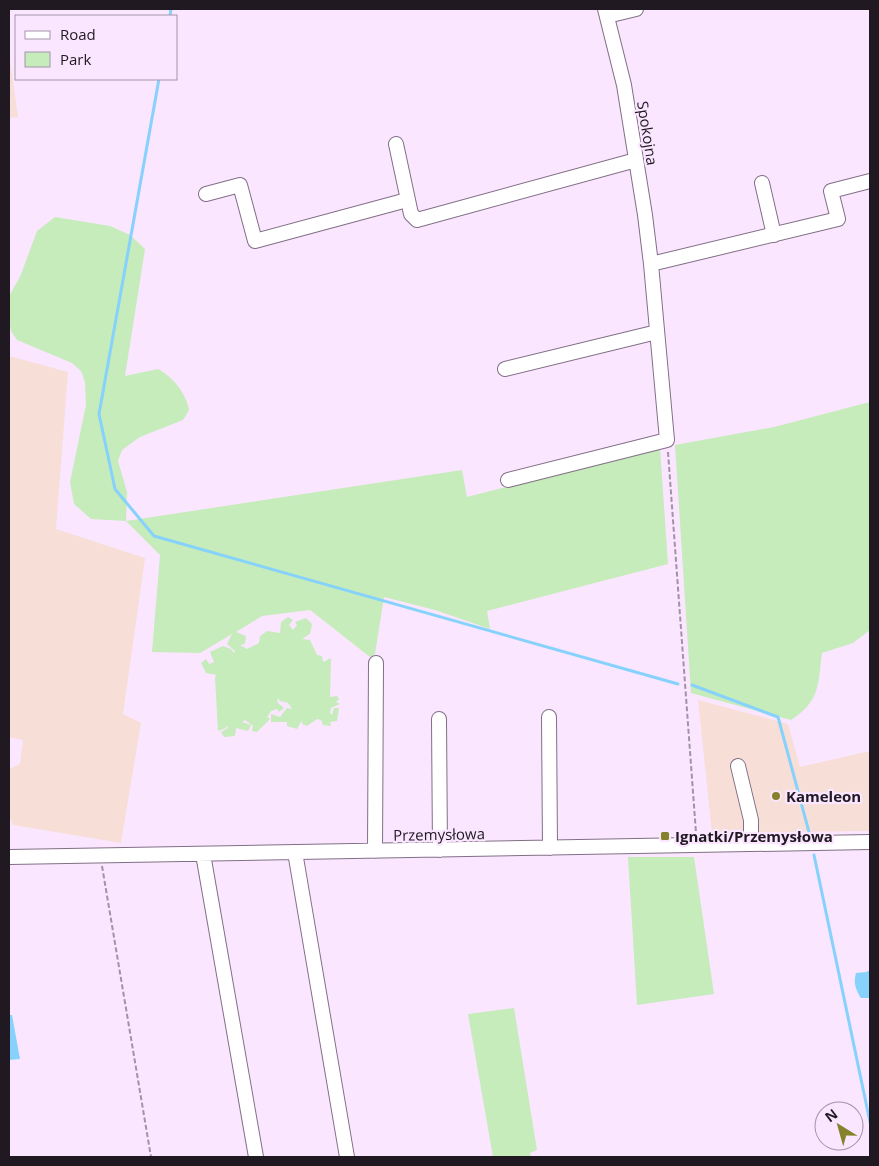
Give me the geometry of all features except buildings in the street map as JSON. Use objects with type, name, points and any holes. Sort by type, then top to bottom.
[{"type":"street","points":[[606,12],[636,9]]},
{"type":"street","name":"Spokojna","points":[[606,12],[624,85],[651,264],[667,440]]},
{"type":"street","points":[[396,144],[407,200],[411,214],[417,220],[636,160]]},
{"type":"street","points":[[651,264],[838,219],[831,191],[870,181]]},
{"type":"street","points":[[762,183],[774,235]]},
{"type":"street","points":[[206,194],[240,185],[255,241],[407,200]]},
{"type":"street","points":[[505,368],[657,332]]},
{"type":"street","points":[[508,480],[667,440]]},
{"type":"street","points":[[375,851],[376,663]]},
{"type":"street","points":[[549,717],[550,848]]},
{"type":"street","points":[[439,719],[440,850]]},
{"type":"street","points":[[738,766],[751,820],[751,844]]},
{"type":"street","name":"Przemysłowa","points":[[9,857],[870,842]]},
{"type":"street","points":[[295,852],[347,1157]]},
{"type":"street","points":[[203,854],[256,1157]]},
{"type":"path","points":[[667,440],[697,846]]},
{"type":"path","points":[[100,856],[151,1157]]},
{"type":"shaded area","points":[[9,53],[18,117],[9,118]]},
{"type":"shaded area","points":[[9,356],[68,372],[56,529],[145,558],[123,714],[141,723],[121,843],[13,825],[9,816],[9,769],[20,764],[23,740],[9,737]]},
{"type":"shaded area","points":[[698,700],[788,724],[800,767],[870,751],[870,831],[712,833]]},
{"type":"green space","points":[[55,217],[110,226],[130,235],[145,249],[125,376],[158,369],[169,376],[178,386],[189,410],[183,420],[140,437],[122,450],[118,461],[127,492],[126,521],[91,519],[74,504],[70,482],[86,405],[85,382],[81,371],[72,363],[17,340],[11,331],[9,296],[20,277],[37,231]]},
{"type":"green space","points":[[870,402],[870,630],[853,643],[822,653],[816,691],[808,706],[791,720],[691,693],[675,445],[774,427]]},
{"type":"green space","points":[[660,448],[668,564],[487,611],[490,629],[435,610],[384,597],[375,654],[370,657],[310,610],[262,616],[236,632],[246,636],[245,644],[240,645],[247,649],[259,643],[260,636],[267,631],[280,633],[281,622],[288,617],[293,620],[289,625],[293,630],[297,625],[295,622],[306,618],[312,624],[310,634],[302,639],[310,640],[317,655],[322,656],[323,662],[331,658],[330,697],[337,696],[339,699],[336,702],[340,704],[331,708],[330,713],[332,715],[334,708],[339,708],[337,721],[330,722],[331,726],[323,725],[321,720],[317,719],[307,726],[302,724],[302,720],[297,729],[287,726],[287,722],[271,722],[271,714],[280,717],[287,708],[292,709],[288,703],[280,701],[278,698],[277,702],[284,708],[279,712],[277,709],[271,711],[267,717],[270,719],[257,732],[252,731],[253,726],[245,720],[242,722],[251,725],[248,731],[236,728],[235,736],[224,737],[221,732],[228,728],[226,725],[226,728],[218,731],[215,677],[217,675],[206,673],[201,663],[206,659],[209,664],[214,662],[210,652],[223,646],[231,649],[234,653],[235,651],[227,644],[232,634],[200,653],[152,652],[160,555],[126,521],[462,470],[467,497]]},
{"type":"green space","points":[[628,857],[694,857],[714,994],[637,1005]]},
{"type":"green space","points":[[514,1008],[537,1150],[530,1153],[531,1157],[493,1157],[468,1014]]},
{"type":"water","points":[[870,970],[870,998],[861,998],[856,986],[856,973]]},
{"type":"water","points":[[9,1015],[12,1015],[20,1059],[9,1060]]},
{"type":"waterway","points":[[170,15],[171,9]]},
{"type":"waterway","points":[[159,80],[99,414],[115,489],[154,536],[678,684]]},
{"type":"waterway","points":[[692,685],[778,717],[809,832]]},
{"type":"waterway","points":[[814,855],[870,1122]]},
{"type":"place","name":"Kameleon","points":[[776,796]]},
{"type":"place","name":"Ignatki/Przemysłowa","points":[[665,836]]}]
